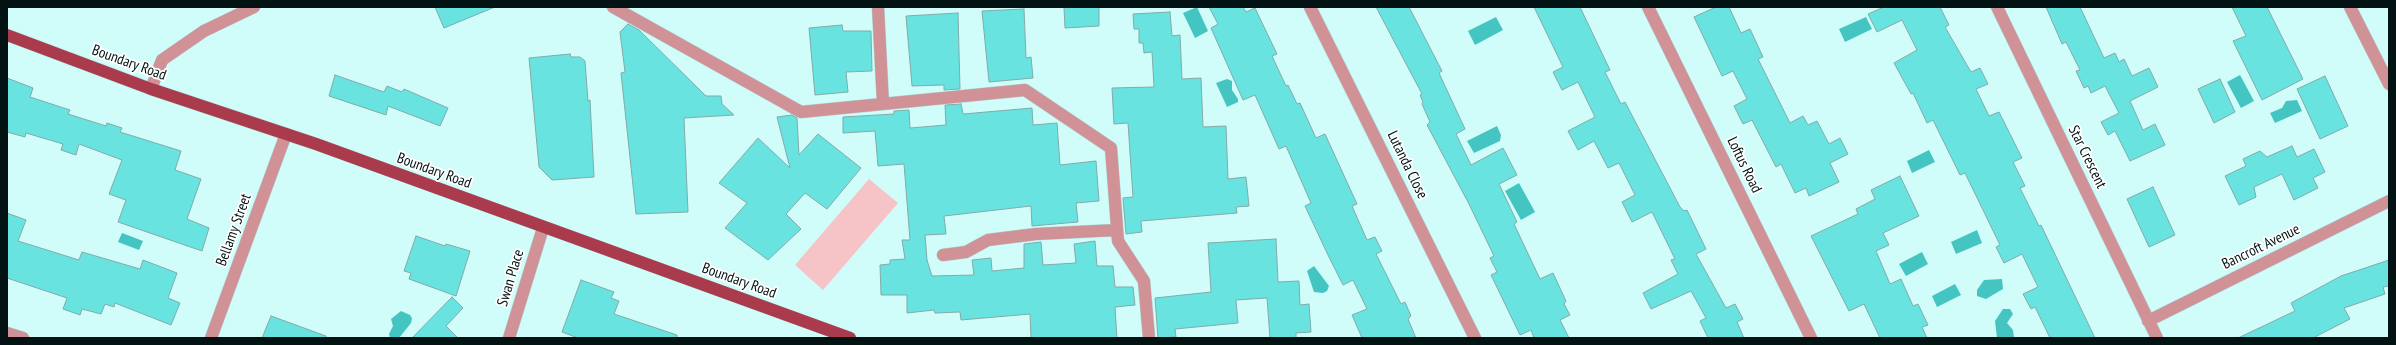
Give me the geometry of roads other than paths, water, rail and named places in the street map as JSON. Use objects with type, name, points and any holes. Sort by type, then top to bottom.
[{"type":"main road","name":"Boundary Road","points":[[7,36],[151,88],[286,134],[850,338]]},
{"type":"street","points":[[151,88],[162,60],[204,31],[254,7]]},
{"type":"street","points":[[613,7],[801,112],[1025,90],[1111,148],[1118,241],[1144,281],[1149,338]]},
{"type":"street","points":[[878,7],[883,104]]},
{"type":"street","name":"Lutanda Close","points":[[1310,7],[1475,338]]},
{"type":"street","name":"Loftus Road","points":[[1648,7],[1811,338]]},
{"type":"street","name":"Star Crescent","points":[[1997,7],[2157,338]]},
{"type":"street","points":[[2350,7],[2389,84]]},
{"type":"street","name":"Bellamy Street","points":[[211,338],[286,134]]},
{"type":"street","name":"Bancroft Avenue","points":[[2148,321],[2389,201]]},
{"type":"street","name":"Swan Place","points":[[509,338],[543,228]]},
{"type":"street","points":[[943,255],[966,252],[988,240],[1036,234],[1117,230]]},
{"type":"street","points":[[7,333],[23,338]]},
{"type":"water","points":[[1197,7],[1208,31],[1195,38],[1183,13]]},
{"type":"water","points":[[1496,17],[1503,30],[1475,45],[1468,31]]},
{"type":"water","points":[[1866,17],[1872,29],[1845,42],[1839,29]]},
{"type":"water","points":[[2240,75],[2254,101],[2241,108],[2227,82]]},
{"type":"water","points":[[1227,79],[1232,81],[1232,90],[1238,99],[1238,102],[1227,107],[1216,83]]},
{"type":"water","points":[[2297,100],[2302,111],[2275,123],[2270,113],[2282,108],[2286,101]]},
{"type":"water","points":[[1497,126],[1501,135],[1500,141],[1474,153],[1467,141]]},
{"type":"water","points":[[1929,150],[1935,162],[1912,173],[1907,161]]},
{"type":"water","points":[[1519,183],[1535,212],[1521,220],[1505,191]]},
{"type":"water","points":[[1977,230],[1982,243],[1956,254],[1951,242]]},
{"type":"water","points":[[122,233],[143,241],[139,250],[118,242]]},
{"type":"water","points":[[1922,252],[1928,264],[1906,276],[1899,264]]},
{"type":"water","points":[[1314,266],[1329,286],[1327,291],[1323,293],[1314,292],[1307,271]]},
{"type":"water","points":[[2002,279],[2003,289],[1986,299],[1977,296],[1977,290],[1984,280]]},
{"type":"water","points":[[1955,284],[1961,295],[1937,307],[1932,296]]},
{"type":"water","points":[[2003,309],[2010,309],[2013,314],[2007,323],[2013,330],[2014,338],[1997,338],[1995,321]]},
{"type":"water","points":[[401,311],[410,315],[412,318],[411,323],[399,338],[390,338],[389,334],[393,326],[391,319]]}]
